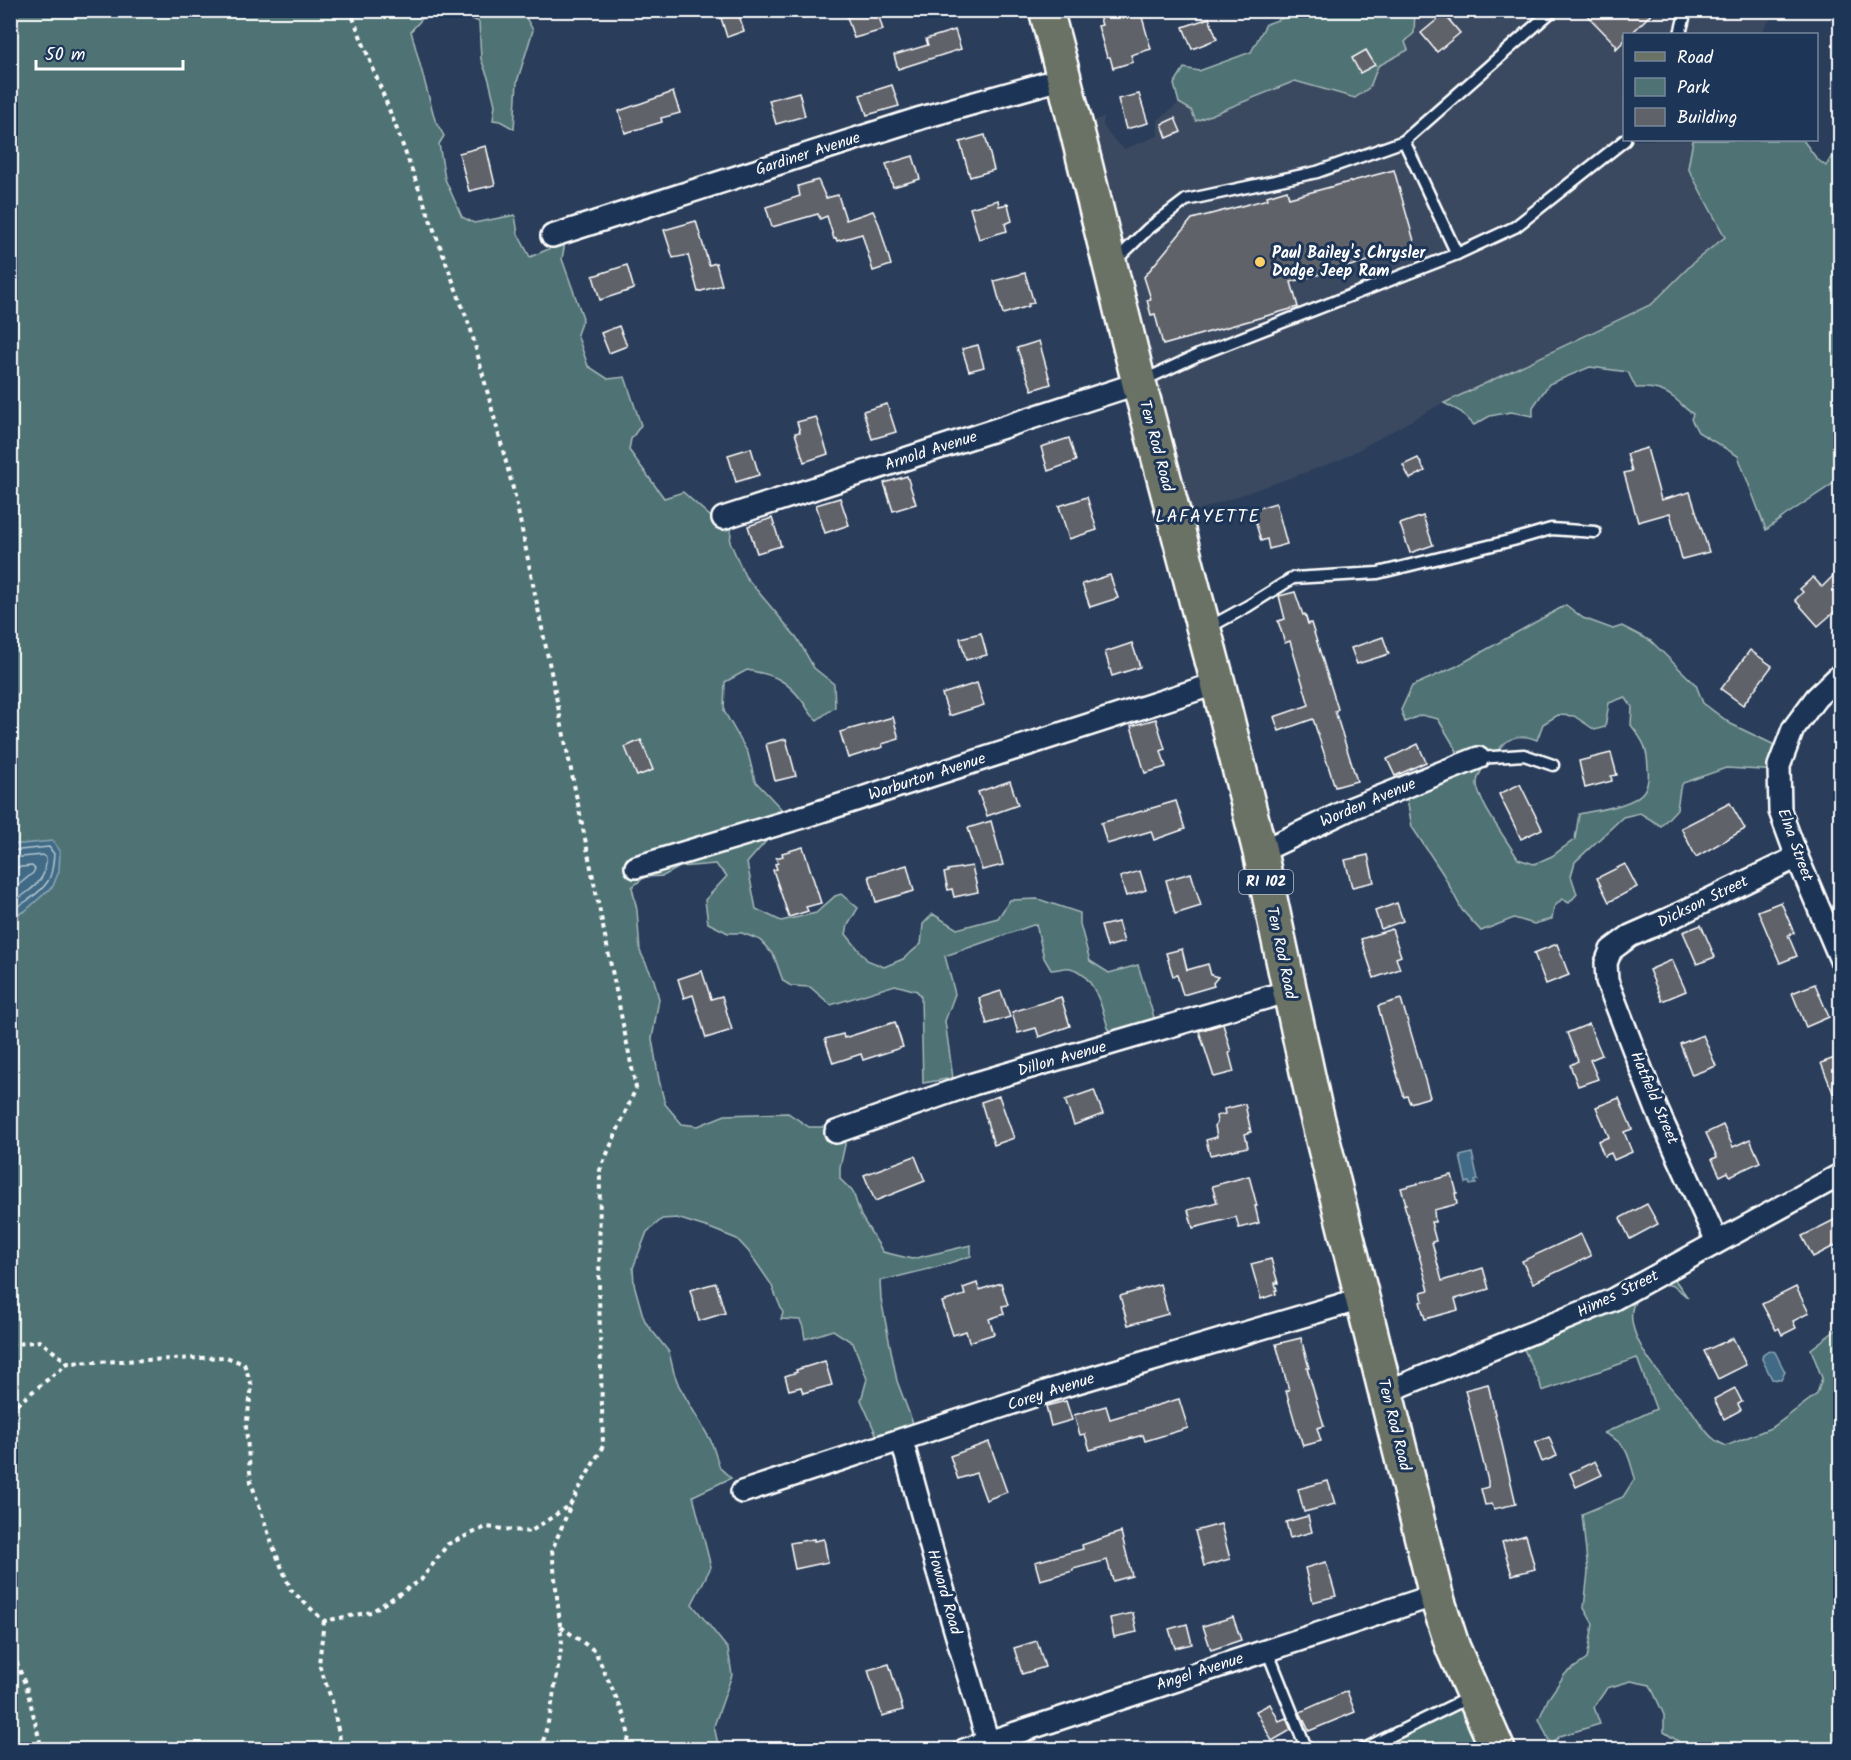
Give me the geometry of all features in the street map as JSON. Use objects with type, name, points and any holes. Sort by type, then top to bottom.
[{"type":"main road","name":"Ten Rod Road","points":[[1046,10],[1260,852],[1314,1104],[1436,1595],[1453,1648],[1498,1749]]},
{"type":"street","name":"Gardiner Avenue","points":[[552,236],[910,122],[1065,78]]},
{"type":"street","name":"Arnold Avenue","points":[[723,518],[1139,383]]},
{"type":"street","name":"Elna Street","points":[[1840,675],[1816,698],[1793,729],[1779,766],[1780,811],[1840,958]]},
{"type":"street","name":"Warburton Avenue","points":[[636,867],[806,816],[1218,683]]},
{"type":"street","name":"Worden Avenue","points":[[1260,852],[1352,808],[1478,758]]},
{"type":"street","name":"Dickson Street","points":[[1611,950],[1630,936],[1797,857]]},
{"type":"street","name":"Hatfield Street","points":[[1611,950],[1606,963],[1607,981],[1657,1110],[1717,1242]]},
{"type":"street","name":"Dillon Avenue","points":[[836,1132],[973,1084],[1289,991]]},
{"type":"street","name":"Himes Street","points":[[1386,1392],[1612,1300],[1840,1175]]},
{"type":"street","name":"Corey Avenue","points":[[742,1492],[1064,1386],[1361,1299]]},
{"type":"street","name":"Howard Road","points":[[902,1441],[988,1742]]},
{"type":"street","name":"Angel Avenue","points":[[964,1749],[1436,1595]]},
{"type":"lane","points":[[1110,265],[1148,229],[1186,200],[1317,172],[1404,141],[1554,10]]},
{"type":"lane","points":[[1680,33],[1686,10]]},
{"type":"lane","points":[[1404,141],[1457,254]]},
{"type":"lane","points":[[1139,383],[1198,355],[1457,254],[1515,227],[1624,141]]},
{"type":"lane","points":[[1203,630],[1293,578],[1378,573],[1551,529],[1595,532]]},
{"type":"lane","points":[[1478,758],[1524,755],[1553,765]]},
{"type":"lane","points":[[1266,1650],[1307,1749]]},
{"type":"lane","points":[[1362,1749],[1474,1695]]},
{"type":"path","points":[[350,10],[471,330],[515,496],[636,1088],[600,1170],[599,1295],[603,1446],[570,1506],[552,1550],[562,1643],[553,1699],[541,1749]]},
{"type":"path","points":[[10,1345],[40,1341],[68,1363]]},
{"type":"path","points":[[10,1410],[68,1363],[226,1357],[244,1364],[252,1386],[246,1427],[251,1482],[272,1544],[291,1590],[324,1621]]},
{"type":"path","points":[[324,1621],[371,1612],[421,1580],[448,1544],[486,1527],[530,1532],[570,1506]]},
{"type":"path","points":[[324,1621],[319,1664],[332,1701],[344,1749]]},
{"type":"path","points":[[560,1627],[595,1651],[625,1717],[629,1737],[625,1749]]},
{"type":"path","points":[[10,1645],[27,1689],[42,1749]]},
{"type":"shaded area","points":[[1415,11],[1776,11],[1761,33],[1623,33],[1623,141],[1693,141],[1688,168],[1725,236],[1696,260],[1652,304],[1439,405],[1340,460],[1165,522],[1056,134],[1104,117],[1103,125],[1111,137],[1124,149],[1158,136],[1158,120],[1179,103],[1192,110],[1197,121],[1295,81],[1355,98],[1369,87],[1378,66],[1408,50],[1405,42],[1414,33]]},
{"type":"green space","points":[[11,11],[429,11],[411,31],[435,120],[444,136],[439,144],[445,179],[462,217],[474,223],[515,215],[518,234],[530,257],[565,242],[562,259],[583,318],[577,334],[588,366],[608,379],[625,377],[641,425],[631,439],[629,450],[664,498],[683,492],[711,517],[733,516],[730,542],[745,576],[797,638],[814,668],[834,684],[835,707],[817,720],[791,688],[772,676],[747,670],[725,682],[724,711],[748,753],[755,781],[790,818],[781,824],[747,863],[756,909],[781,921],[816,913],[835,896],[841,894],[858,908],[848,925],[846,934],[867,960],[884,967],[903,959],[921,944],[923,924],[933,914],[957,929],[998,918],[1010,900],[1038,899],[1080,913],[1080,924],[1090,961],[1109,973],[1138,965],[1157,1027],[1112,1042],[1103,1010],[1093,988],[1079,972],[1070,968],[1051,970],[1044,958],[1036,924],[945,956],[955,994],[945,1021],[953,1078],[923,1083],[921,997],[917,991],[895,985],[831,1005],[810,987],[791,986],[783,981],[774,956],[760,940],[742,933],[728,933],[708,923],[705,900],[727,876],[715,864],[680,867],[663,876],[645,877],[632,887],[637,910],[640,951],[654,980],[659,999],[652,1039],[659,1080],[665,1104],[682,1124],[698,1126],[725,1115],[788,1113],[809,1127],[849,1127],[840,1167],[840,1179],[853,1192],[861,1216],[883,1252],[912,1259],[971,1245],[971,1256],[880,1281],[881,1299],[897,1381],[917,1434],[881,1445],[861,1400],[867,1379],[853,1343],[833,1330],[805,1339],[800,1320],[781,1319],[783,1313],[771,1284],[737,1239],[677,1218],[662,1219],[647,1232],[633,1268],[634,1284],[643,1316],[669,1352],[679,1386],[711,1441],[720,1468],[731,1478],[693,1496],[711,1567],[692,1604],[728,1649],[732,1675],[714,1726],[719,1749],[11,1749],[11,916],[25,911],[11,845]]},
{"type":"green space","points":[[447,11],[525,11],[525,16],[533,30],[517,82],[514,129],[500,121],[493,120],[495,105],[481,59],[479,22],[457,12]]},
{"type":"green space","points":[[1303,11],[1415,11],[1414,33],[1405,42],[1408,50],[1378,66],[1370,87],[1355,98],[1295,81],[1196,121],[1191,110],[1179,103],[1174,84],[1184,68],[1199,71],[1251,52],[1266,24]]},
{"type":"green space","points":[[1693,141],[1804,141],[1817,159],[1826,166],[1832,156],[1840,163],[1840,479],[1766,530],[1738,456],[1698,432],[1691,419],[1693,414],[1670,395],[1656,389],[1636,388],[1628,372],[1590,367],[1549,384],[1533,407],[1533,416],[1511,412],[1490,416],[1474,425],[1461,412],[1444,403],[1652,304],[1696,260],[1725,237],[1688,168]]},
{"type":"green space","points":[[1566,605],[1583,618],[1613,629],[1622,626],[1651,641],[1696,685],[1703,703],[1731,724],[1783,749],[1779,771],[1726,768],[1683,783],[1677,809],[1661,826],[1640,813],[1623,817],[1575,862],[1571,876],[1577,894],[1569,903],[1562,899],[1554,907],[1552,919],[1534,924],[1514,918],[1481,931],[1462,910],[1443,874],[1412,827],[1406,793],[1453,769],[1457,751],[1438,719],[1421,715],[1405,722],[1401,710],[1412,686],[1457,666]],"holes":[[[1625,697],[1632,707],[1631,725],[1642,741],[1647,755],[1648,777],[1644,791],[1624,804],[1579,814],[1575,839],[1552,856],[1534,864],[1518,859],[1481,799],[1477,782],[1480,772],[1508,740],[1522,736],[1537,740],[1543,724],[1558,715],[1574,716],[1595,730],[1605,727],[1609,703]]]},
{"type":"green space","points":[[1668,1270],[1688,1298],[1676,1288],[1663,1284],[1646,1291],[1633,1306],[1632,1318],[1635,1332],[1650,1361],[1670,1387],[1689,1407],[1707,1432],[1726,1446],[1773,1427],[1817,1394],[1822,1378],[1811,1349],[1840,1327],[1840,1749],[1686,1749],[1684,1745],[1664,1732],[1664,1715],[1650,1685],[1631,1681],[1607,1688],[1594,1707],[1600,1724],[1560,1736],[1551,1745],[1539,1719],[1548,1699],[1565,1674],[1587,1659],[1593,1624],[1584,1608],[1588,1572],[1582,1514],[1623,1497],[1635,1478],[1623,1446],[1604,1433],[1656,1409],[1637,1358],[1542,1391],[1519,1339]]},
{"type":"green space","points":[[1459,1699],[1486,1749],[1397,1749],[1389,1745],[1399,1731]]},
{"type":"water","points":[[53,841],[60,851],[59,871],[53,886],[25,911],[11,916],[11,845]]},
{"type":"water","points":[[1472,1153],[1478,1180],[1475,1181],[1476,1184],[1470,1185],[1469,1182],[1466,1183],[1460,1156]]},
{"type":"water","points":[[1769,1350],[1775,1352],[1785,1372],[1781,1380],[1772,1379],[1762,1359],[1763,1354]]},
{"type":"building","points":[[869,10],[877,10],[883,30],[854,38],[847,17]]},
{"type":"building","points":[[1117,10],[1140,10],[1151,49],[1131,55],[1133,62],[1113,68],[1110,57],[1107,57],[1098,26],[1102,25],[1099,16]]},
{"type":"building","points":[[1582,10],[1655,10],[1632,33],[1623,33],[1623,42],[1616,49],[1616,45]]},
{"type":"building","points":[[738,12],[744,31],[727,37],[721,18]]},
{"type":"building","points":[[1444,14],[1460,33],[1437,52],[1421,33]]},
{"type":"building","points":[[1209,18],[1217,39],[1192,49],[1183,27]]},
{"type":"building","points":[[955,30],[961,49],[898,69],[894,55],[928,45],[926,39]]},
{"type":"building","points":[[1366,50],[1375,65],[1360,73],[1352,58]]},
{"type":"building","points":[[892,85],[899,106],[867,115],[860,95]]},
{"type":"building","points":[[673,92],[680,113],[661,118],[662,122],[625,133],[619,111]]},
{"type":"building","points":[[799,92],[805,116],[776,124],[769,100]]},
{"type":"building","points":[[1139,94],[1148,123],[1126,129],[1118,99]]},
{"type":"building","points":[[1175,118],[1181,132],[1167,138],[1162,124]]},
{"type":"building","points":[[985,135],[994,170],[970,177],[960,142]]},
{"type":"building","points":[[486,146],[495,185],[469,191],[459,153]]},
{"type":"building","points":[[913,156],[920,179],[893,187],[886,164]]},
{"type":"building","name":"Paul Bailey's Chrysler Dodge Jeep Ram","points":[[1394,170],[1416,248],[1291,282],[1298,307],[1163,345],[1155,314],[1151,315],[1147,300],[1151,299],[1144,277],[1192,219],[1268,199],[1267,196],[1287,190],[1289,198]]},
{"type":"building","points":[[818,180],[826,198],[838,195],[846,220],[873,211],[891,265],[873,271],[862,234],[837,241],[836,238],[834,239],[827,216],[820,219],[818,214],[772,227],[766,207],[800,196],[798,186]]},
{"type":"building","points":[[998,200],[999,206],[1008,204],[1012,221],[1005,224],[1007,231],[979,239],[970,208]]},
{"type":"building","points":[[696,221],[709,265],[716,263],[722,285],[698,292],[688,255],[673,258],[664,230]]},
{"type":"building","points":[[627,265],[634,289],[600,300],[593,276]]},
{"type":"building","points":[[1025,273],[1034,303],[1003,314],[994,281]]},
{"type":"building","points":[[619,326],[627,346],[609,353],[601,333]]},
{"type":"building","points":[[1039,341],[1051,384],[1032,390],[1017,348]]},
{"type":"building","points":[[978,345],[984,367],[969,371],[962,349]]},
{"type":"building","points":[[887,404],[896,432],[872,439],[863,411]]},
{"type":"building","points":[[816,417],[828,454],[804,462],[795,433],[800,432],[797,422]]},
{"type":"building","points":[[1069,438],[1076,461],[1048,471],[1041,447]]},
{"type":"building","points":[[751,448],[759,475],[736,482],[728,455]]},
{"type":"building","points":[[1647,448],[1661,500],[1690,492],[1709,552],[1682,559],[1670,513],[1638,522],[1624,473],[1632,471],[1627,454]]},
{"type":"building","points":[[1418,458],[1425,471],[1410,479],[1403,465]]},
{"type":"building","points":[[907,476],[916,504],[893,511],[884,483]]},
{"type":"building","points":[[1087,497],[1097,530],[1069,539],[1059,506]]},
{"type":"building","points":[[840,498],[849,525],[825,533],[816,505]]},
{"type":"building","points":[[1276,503],[1287,544],[1269,549],[1267,539],[1261,541],[1252,510]]},
{"type":"building","points":[[1423,516],[1433,545],[1410,553],[1400,524]]},
{"type":"building","points":[[772,518],[781,546],[757,553],[748,526]]},
{"type":"building","points":[[1840,569],[1840,607],[1818,626],[1795,600],[1803,592],[1800,589],[1813,577],[1822,587]]},
{"type":"building","points":[[1110,575],[1118,598],[1090,607],[1082,584]]},
{"type":"building","points":[[1295,592],[1303,615],[1305,614],[1308,624],[1311,623],[1338,709],[1335,711],[1357,781],[1335,787],[1313,719],[1279,731],[1274,717],[1309,705],[1290,641],[1285,643],[1278,621],[1285,619],[1279,596]]},
{"type":"building","points":[[981,633],[987,655],[966,660],[960,638]]},
{"type":"building","points":[[1383,637],[1389,654],[1357,664],[1351,648]]},
{"type":"building","points":[[1132,643],[1140,667],[1112,676],[1105,652]]},
{"type":"building","points":[[1750,650],[1772,666],[1743,705],[1721,689]]},
{"type":"building","points":[[977,683],[984,705],[949,716],[942,694]]},
{"type":"building","points":[[893,717],[899,739],[882,744],[883,747],[848,758],[840,732]]},
{"type":"building","points":[[1156,719],[1165,749],[1161,751],[1166,767],[1145,773],[1131,726]]},
{"type":"building","points":[[786,739],[796,776],[775,781],[766,744]]},
{"type":"building","points":[[641,740],[653,770],[637,776],[625,747]]},
{"type":"building","points":[[1418,744],[1426,762],[1395,776],[1387,759]]},
{"type":"building","points":[[1611,753],[1617,775],[1611,776],[1612,781],[1585,788],[1579,761]]},
{"type":"building","points":[[1010,781],[1018,805],[987,816],[978,792]]},
{"type":"building","points":[[1520,784],[1542,829],[1521,839],[1499,794]]},
{"type":"building","points":[[1176,801],[1185,829],[1154,840],[1151,831],[1107,844],[1101,823]]},
{"type":"building","points":[[1730,803],[1745,829],[1696,857],[1681,828]]},
{"type":"building","points":[[991,821],[1003,865],[982,870],[968,828]]},
{"type":"building","points":[[803,847],[821,903],[806,907],[808,911],[789,917],[773,870],[777,869],[776,858],[783,856],[782,853]]},
{"type":"building","points":[[1368,855],[1374,882],[1352,887],[1345,860]]},
{"type":"building","points":[[1625,864],[1637,887],[1609,902],[1597,878]]},
{"type":"building","points":[[907,865],[914,891],[876,902],[869,876]]},
{"type":"building","points":[[972,866],[978,892],[954,897],[952,889],[948,890],[944,873],[948,870]]},
{"type":"building","points":[[1140,871],[1146,890],[1126,896],[1120,877]]},
{"type":"building","points":[[1191,873],[1201,906],[1175,914],[1166,880]]},
{"type":"building","points":[[1781,902],[1794,933],[1788,935],[1797,956],[1780,963],[1758,911]]},
{"type":"building","points":[[1397,903],[1403,921],[1381,929],[1375,911]]},
{"type":"building","points":[[1118,922],[1124,942],[1107,947],[1101,926]]},
{"type":"building","points":[[1701,925],[1715,957],[1697,964],[1683,932]]},
{"type":"building","points":[[1392,929],[1401,956],[1396,958],[1400,969],[1374,978],[1361,939]]},
{"type":"building","points":[[1557,944],[1569,975],[1546,984],[1534,953]]},
{"type":"building","points":[[1182,949],[1187,970],[1208,964],[1211,975],[1218,977],[1213,983],[1214,986],[1183,995],[1177,975],[1173,976],[1166,953]]},
{"type":"building","points":[[1672,960],[1686,991],[1662,1001],[1649,970]]},
{"type":"building","points":[[702,971],[711,999],[722,996],[732,1030],[706,1038],[693,995],[684,998],[678,979]]},
{"type":"building","points":[[1815,984],[1829,1017],[1806,1027],[1792,993]]},
{"type":"building","points":[[1001,991],[1010,1017],[987,1024],[979,998]]},
{"type":"building","points":[[1061,997],[1070,1026],[1039,1037],[1036,1028],[1018,1033],[1012,1012]]},
{"type":"building","points":[[1401,999],[1430,1097],[1410,1103],[1407,1096],[1404,1097],[1378,1006]]},
{"type":"building","points":[[895,1022],[903,1047],[863,1060],[861,1054],[833,1063],[825,1039],[843,1034],[844,1038]]},
{"type":"building","points":[[1223,1024],[1234,1072],[1214,1077],[1199,1031]]},
{"type":"building","points":[[1589,1024],[1602,1055],[1590,1060],[1598,1079],[1578,1086],[1570,1065],[1578,1061],[1567,1033]]},
{"type":"building","points":[[1703,1035],[1716,1066],[1692,1075],[1680,1044]]},
{"type":"building","points":[[1840,1056],[1840,1110],[1821,1063]]},
{"type":"building","points":[[1094,1090],[1103,1114],[1074,1125],[1065,1100]]},
{"type":"building","points":[[999,1096],[1014,1138],[994,1145],[981,1102]]},
{"type":"building","points":[[1619,1098],[1632,1129],[1624,1132],[1632,1152],[1614,1160],[1611,1153],[1604,1156],[1598,1141],[1609,1137],[1596,1107]]},
{"type":"building","points":[[1245,1104],[1251,1132],[1245,1134],[1248,1147],[1210,1155],[1206,1140],[1217,1137],[1216,1116],[1225,1114],[1224,1109]]},
{"type":"building","points":[[1723,1125],[1733,1147],[1750,1139],[1760,1162],[1730,1176],[1728,1172],[1720,1176],[1712,1159],[1717,1157],[1706,1133]]},
{"type":"building","points":[[915,1156],[925,1181],[875,1201],[864,1175]]},
{"type":"building","points":[[1452,1175],[1457,1193],[1455,1193],[1457,1204],[1434,1210],[1435,1222],[1431,1222],[1436,1241],[1432,1242],[1442,1281],[1483,1268],[1489,1289],[1455,1299],[1458,1310],[1425,1319],[1420,1302],[1423,1301],[1421,1292],[1429,1290],[1401,1188]]},
{"type":"building","points":[[1249,1176],[1259,1223],[1239,1228],[1236,1217],[1193,1228],[1188,1210],[1217,1202],[1212,1186]]},
{"type":"building","points":[[1647,1204],[1658,1224],[1630,1239],[1620,1218]]},
{"type":"building","points":[[1840,1217],[1840,1243],[1813,1257],[1802,1236]]},
{"type":"building","points":[[1581,1234],[1591,1256],[1533,1283],[1522,1261]]},
{"type":"building","points":[[1271,1259],[1278,1283],[1275,1283],[1276,1294],[1261,1299],[1251,1264]]},
{"type":"building","points":[[716,1283],[725,1313],[699,1321],[690,1290]]},
{"type":"building","points":[[977,1283],[979,1290],[1001,1283],[1008,1305],[1002,1306],[1004,1314],[989,1319],[994,1334],[969,1342],[966,1331],[953,1335],[942,1302],[965,1295],[963,1288]]},
{"type":"building","points":[[1160,1284],[1168,1314],[1128,1325],[1120,1296]]},
{"type":"building","points":[[1796,1287],[1809,1313],[1793,1321],[1796,1328],[1782,1335],[1779,1328],[1776,1330],[1762,1304]]},
{"type":"building","points":[[1301,1338],[1324,1426],[1317,1428],[1321,1441],[1303,1446],[1286,1391],[1289,1390],[1276,1344]]},
{"type":"building","points":[[1733,1338],[1746,1365],[1718,1379],[1704,1351]]},
{"type":"building","points":[[825,1361],[832,1385],[803,1393],[801,1387],[789,1390],[785,1376]]},
{"type":"building","points":[[1488,1384],[1516,1504],[1494,1509],[1492,1504],[1485,1505],[1481,1489],[1488,1487],[1488,1481],[1465,1390]]},
{"type":"building","points":[[1735,1388],[1742,1402],[1738,1404],[1741,1410],[1724,1419],[1714,1399]]},
{"type":"building","points":[[1179,1399],[1188,1428],[1145,1441],[1143,1435],[1090,1450],[1085,1434],[1080,1435],[1074,1415],[1106,1406],[1110,1419]]},
{"type":"building","points":[[1066,1401],[1072,1420],[1051,1426],[1046,1406]]},
{"type":"building","points":[[1549,1437],[1557,1456],[1542,1462],[1535,1443]]},
{"type":"building","points":[[989,1442],[1007,1492],[986,1500],[976,1473],[958,1479],[950,1456]]},
{"type":"building","points":[[1595,1461],[1602,1475],[1576,1487],[1570,1473]]},
{"type":"building","points":[[1328,1481],[1335,1504],[1304,1512],[1298,1489]]},
{"type":"building","points":[[1308,1516],[1312,1532],[1290,1538],[1286,1522]]},
{"type":"building","points":[[1221,1524],[1230,1559],[1204,1566],[1195,1531]]},
{"type":"building","points":[[1121,1532],[1132,1576],[1113,1581],[1107,1560],[1040,1580],[1035,1562],[1083,1549],[1082,1545]]},
{"type":"building","points":[[1526,1535],[1535,1569],[1512,1575],[1502,1542]]},
{"type":"building","points":[[814,1539],[814,1541],[824,1539],[828,1562],[795,1569],[790,1543]]},
{"type":"building","points":[[1326,1562],[1336,1596],[1313,1602],[1305,1568]]},
{"type":"building","points":[[1133,1613],[1137,1632],[1114,1637],[1110,1618]]},
{"type":"building","points":[[1233,1617],[1241,1640],[1211,1650],[1203,1626]]},
{"type":"building","points":[[1187,1624],[1192,1644],[1175,1648],[1169,1629]]},
{"type":"building","points":[[1037,1641],[1045,1667],[1022,1674],[1014,1648]]},
{"type":"building","points":[[889,1664],[903,1710],[882,1716],[868,1670]]},
{"type":"building","points":[[1347,1691],[1355,1712],[1309,1731],[1300,1712]]},
{"type":"building","points":[[1270,1704],[1279,1721],[1286,1718],[1291,1730],[1272,1741],[1256,1711]]},
{"type":"place","name":"Paul Bailey's Chrysler Dodge Jeep Ram","points":[[1260,262]]},
{"type":"district","name":"LAFAYETTE","points":[[1208,517]]}]
